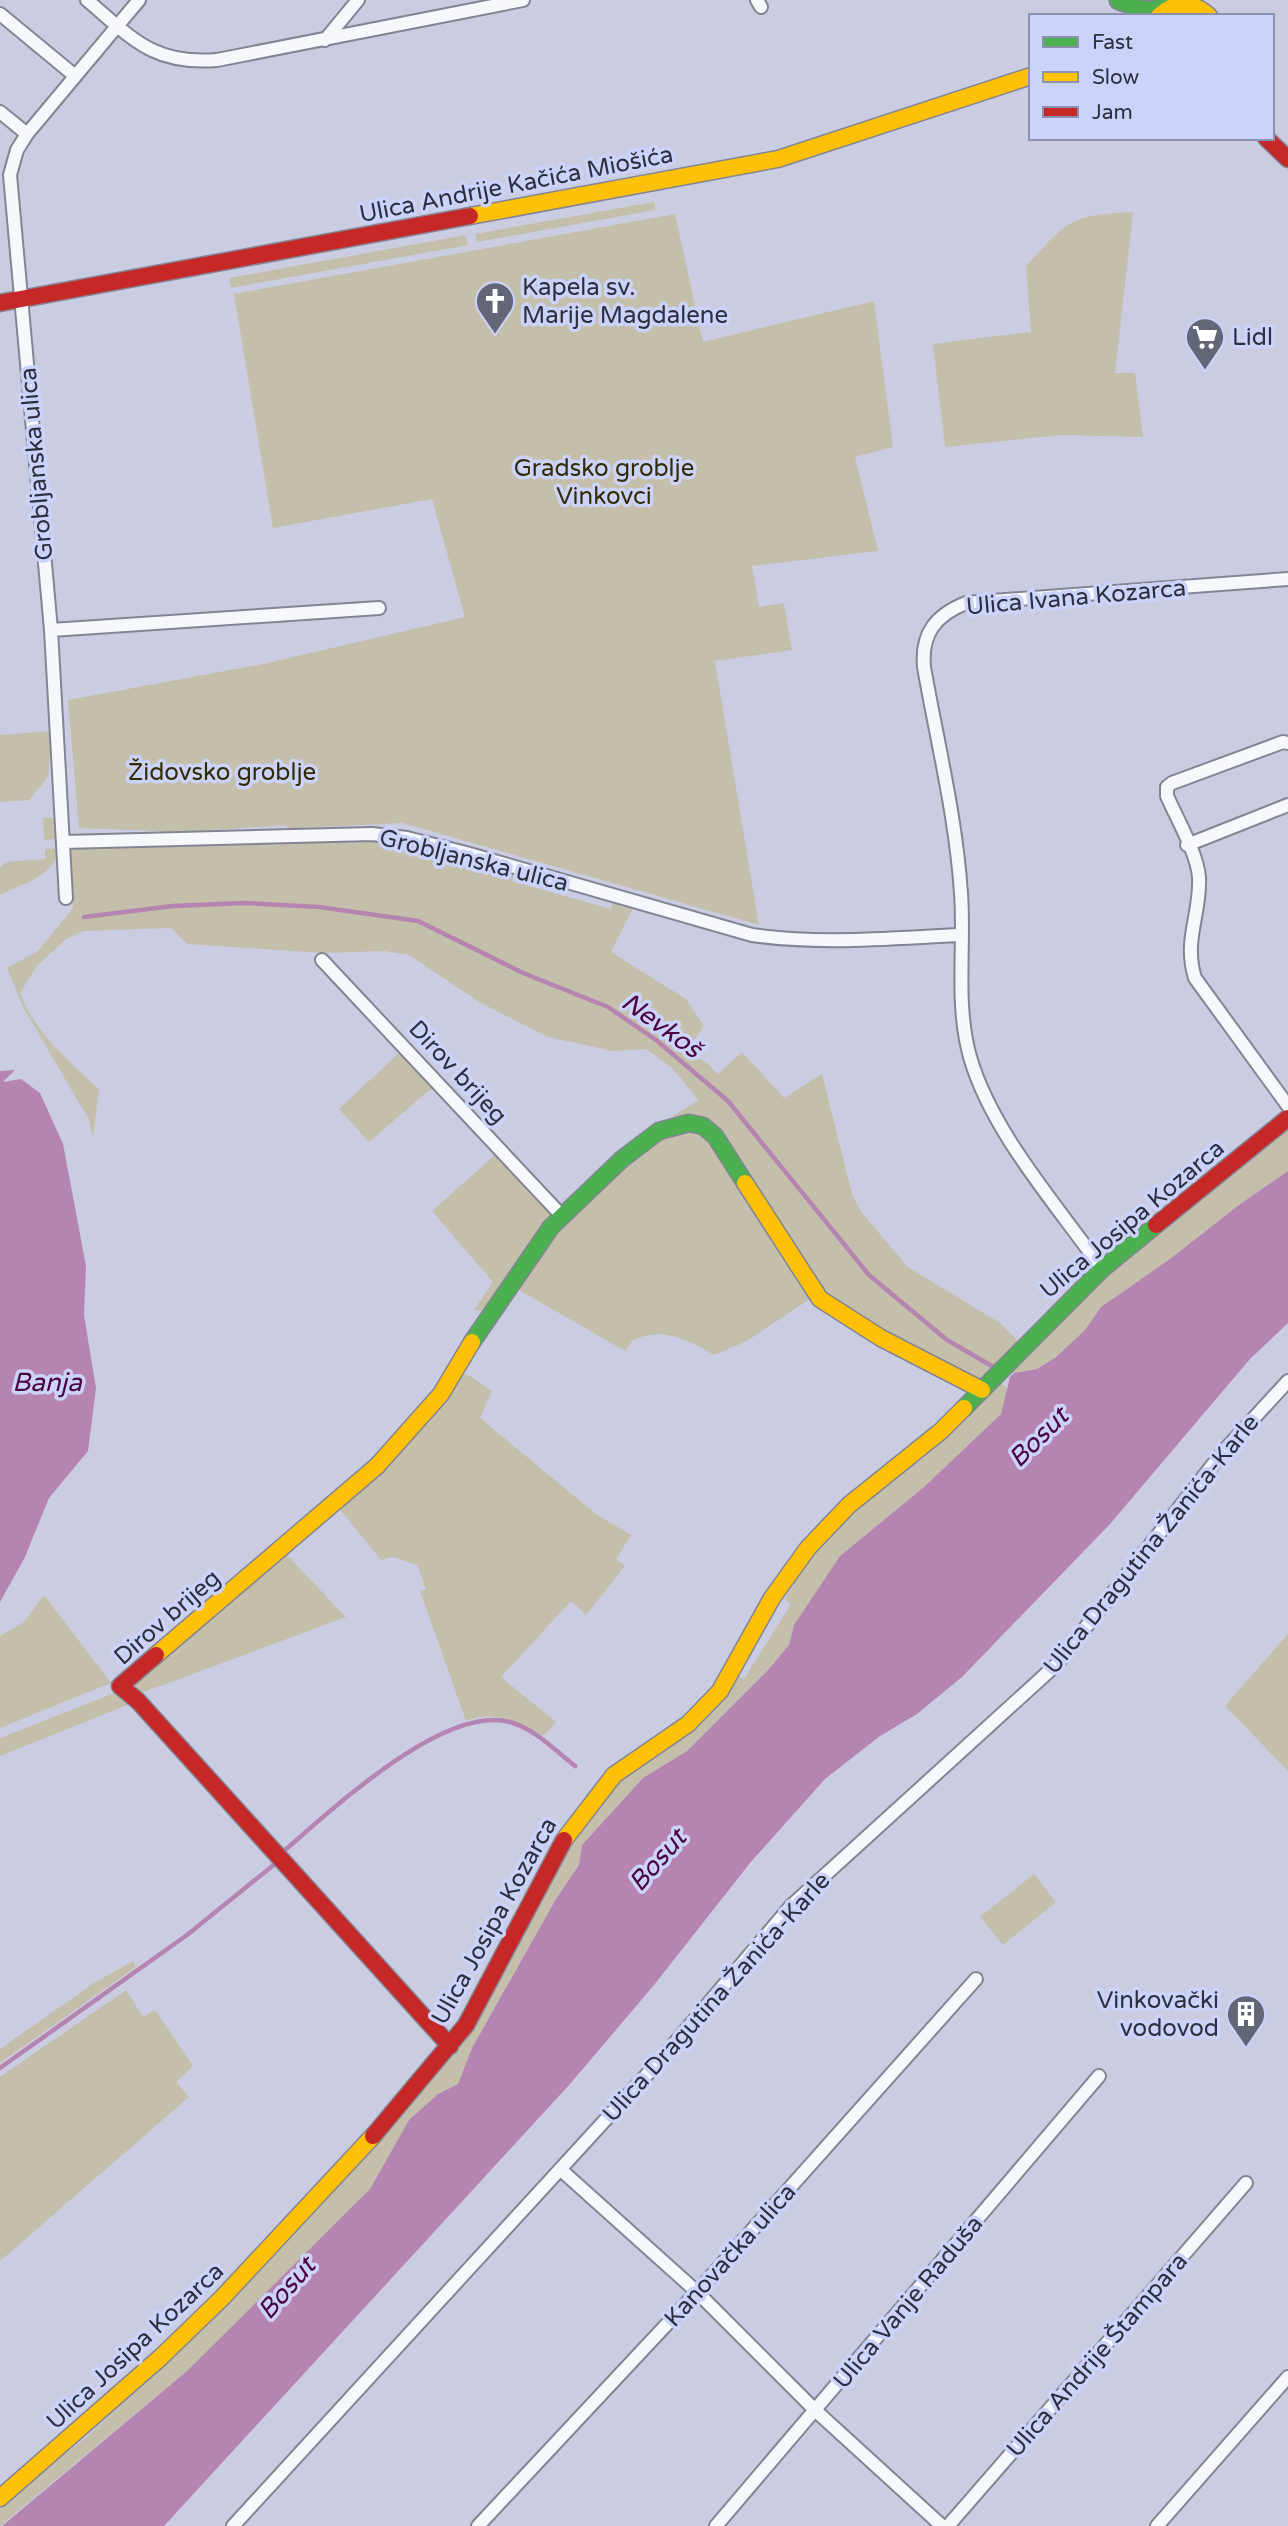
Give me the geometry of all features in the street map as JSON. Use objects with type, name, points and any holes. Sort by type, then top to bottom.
[{"type":"street","points":[[87,0],[156,53],[190,62],[325,40],[493,2],[523,0]]},
{"type":"street","name":"Grobljanska ulica","points":[[66,898],[51,630],[9,175],[17,150],[27,134],[139,0]]},
{"type":"street","points":[[325,40],[358,0]]},
{"type":"street","points":[[1124,7],[1164,11],[1190,1],[1207,14]]},
{"type":"street","points":[[0,14],[74,75]]},
{"type":"street","name":"Ulica Andrije Kačića Miošića","points":[[0,303],[778,159],[1029,77]]},
{"type":"street","points":[[0,112],[27,134]]},
{"type":"street","points":[[1268,140],[1288,159]]},
{"type":"street","name":"Ulica Ivana Kozarca","points":[[1102,1269],[1027,1167],[1002,1125],[971,1059],[961,989],[956,854],[923,653],[928,630],[939,617],[966,603],[976,601],[1288,579]]},
{"type":"street","points":[[51,630],[379,608]]},
{"type":"street","points":[[1288,743],[1258,751],[1167,787],[1167,796],[1187,845],[1196,859],[1199,875],[1189,960],[1195,978],[1288,1106]]},
{"type":"street","points":[[1187,845],[1288,805]]},
{"type":"street","name":"Grobljanska ulica","points":[[64,842],[372,834],[407,838],[752,935],[781,939],[850,940],[961,935]]},
{"type":"street","name":"Dirov brijeg","points":[[321,960],[562,1216]]},
{"type":"street","name":"Ulica Josipa Kozarca","points":[[0,2498],[142,2374],[222,2298],[358,2153],[450,2046],[466,2025],[566,1836],[589,1804],[614,1775],[688,1724],[720,1691],[772,1598],[808,1548],[849,1505],[919,1450],[1102,1269],[1288,1118]]},
{"type":"street","name":"Dirov brijeg","points":[[450,2046],[138,1701],[120,1686],[377,1466],[441,1394],[502,1293],[562,1216],[638,1145],[659,1131],[690,1123],[703,1126],[721,1144],[813,1290],[830,1308],[986,1385]]},
{"type":"street","name":"Ulica Dragutina Žanića-Karle","points":[[233,2526],[663,2057],[791,1906],[1057,1664],[1222,1452],[1288,1381]]},
{"type":"street","name":"Kanovačka ulica","points":[[478,2526],[697,2292],[976,1979]]},
{"type":"street","name":"Ulica Vanje Raduša","points":[[716,2526],[816,2412],[1099,2076]]},
{"type":"street","points":[[559,2169],[697,2292],[816,2412],[942,2526]]},
{"type":"street","name":"Ulica Andrije Štampara","points":[[948,2526],[1247,2183]]},
{"type":"street","points":[[1157,2526],[1288,2377]]},
{"type":"green space","points":[[654,202],[655,210],[477,242],[475,234]]},
{"type":"green space","points":[[1133,212],[1115,373],[1135,373],[1143,437],[1060,435],[945,447],[933,344],[1031,332],[1026,266],[1062,229],[1072,223],[1095,215]]},
{"type":"green space","name":"Gradsko groblje Vinkovci","points":[[675,214],[703,342],[874,301],[893,447],[855,457],[878,551],[752,566],[759,607],[784,603],[792,650],[715,661],[759,925],[402,823],[299,828],[288,828],[286,825],[183,832],[79,828],[68,700],[263,664],[465,617],[432,499],[273,528],[234,294]]},
{"type":"green space","points":[[466,235],[468,245],[231,288],[229,278]]},
{"type":"green space","points":[[52,731],[48,777],[29,800],[0,802],[0,735]]},
{"type":"green space","points":[[43,818],[59,818],[57,839],[44,840]]},
{"type":"green space","points":[[370,838],[400,841],[515,872],[512,881],[611,909],[615,899],[635,904],[611,952],[686,999],[704,1026],[686,1052],[706,1062],[718,1074],[742,1052],[784,1098],[822,1074],[852,1194],[862,1213],[908,1267],[1000,1323],[1020,1343],[980,1384],[868,1324],[820,1292],[729,1147],[673,1121],[673,1116],[699,1100],[672,1068],[646,1049],[613,1051],[548,1037],[481,1003],[409,955],[384,951],[324,953],[187,944],[171,928],[83,931],[66,939],[37,966],[20,993],[43,1034],[99,1089],[93,1137],[89,1120],[23,1007],[7,968],[38,951],[73,908],[69,850],[73,845]]},
{"type":"green space","points":[[59,848],[57,858],[45,872],[0,895],[0,868],[6,862],[45,859],[45,849]]},
{"type":"green space","points":[[401,1051],[434,1086],[369,1142],[339,1109]]},
{"type":"green space","points":[[1288,1125],[1288,1171],[1101,1307],[1085,1330],[1055,1358],[1037,1369],[1014,1373],[1009,1369],[1080,1296]]},
{"type":"green space","points":[[696,1130],[716,1142],[813,1297],[747,1341],[714,1355],[685,1340],[655,1334],[633,1340],[625,1351],[512,1286],[548,1240],[660,1135]]},
{"type":"green space","points":[[497,1153],[556,1216],[483,1311],[474,1310],[493,1282],[432,1211]]},
{"type":"green space","points":[[467,1374],[492,1391],[480,1418],[596,1514],[631,1535],[616,1559],[625,1566],[586,1615],[571,1601],[501,1677],[556,1722],[543,1736],[516,1722],[496,1717],[486,1716],[466,1721],[420,1591],[426,1589],[417,1565],[393,1557],[381,1560],[337,1506],[461,1376]]},
{"type":"green space","points":[[998,1382],[1006,1387],[1007,1395],[1001,1414],[924,1487],[840,1556],[794,1625],[789,1645],[768,1670],[687,1751],[643,1778],[582,1845],[579,1865],[556,1899],[472,2048],[458,2084],[438,2094],[409,2120],[370,2189],[187,2371],[0,2526],[0,2506],[83,2440],[167,2363],[378,2143],[449,2059],[576,1832],[623,1777],[738,1676],[744,1679],[791,1604],[785,1600],[809,1558],[834,1529],[872,1496],[928,1455]]},
{"type":"green space","points":[[284,1552],[346,1617],[139,1694],[135,1684]]},
{"type":"green space","points":[[44,1595],[111,1683],[0,1728],[0,1636],[23,1623]]},
{"type":"green space","points":[[1288,1634],[1288,1771],[1225,1706]]},
{"type":"green space","points":[[117,1692],[135,1702],[0,1756],[0,1738]]},
{"type":"green space","points":[[1034,1874],[1056,1902],[1003,1945],[980,1917]]},
{"type":"green space","points":[[133,1961],[136,1967],[0,2063],[0,2049],[94,1983]]},
{"type":"green space","points":[[126,1990],[143,2017],[155,2010],[193,2066],[176,2082],[189,2097],[0,2261],[0,2077]]},
{"type":"water","name":"Banja","points":[[15,1070],[3,1082],[21,1079],[40,1093],[63,1144],[86,1266],[84,1315],[96,1388],[88,1451],[49,1498],[25,1557],[0,1602],[0,1071]]},
{"type":"water","name":"Bosut","points":[[1288,1171],[1288,1323],[1250,1359],[1110,1524],[962,1677],[917,1714],[880,1736],[825,1779],[750,1863],[654,1985],[570,2084],[164,2526],[2,2526],[187,2371],[370,2189],[409,2120],[438,2094],[458,2084],[472,2048],[556,1899],[579,1865],[582,1845],[643,1778],[687,1751],[768,1670],[789,1645],[794,1625],[840,1556],[924,1487],[1001,1414],[1010,1377],[1014,1373],[1037,1369],[1055,1358],[1085,1330],[1101,1307]]},
{"type":"waterway","name":"Nevkoš","points":[[84,917],[173,906],[245,903],[319,907],[418,921],[523,973],[608,1007],[656,1040],[728,1101],[869,1275],[947,1340],[997,1369]]},
{"type":"waterway","points":[[285,1850],[392,1763],[456,1728],[486,1720],[513,1723],[538,1736],[575,1766]]},
{"type":"waterway","points":[[0,2068],[187,1935],[276,1863]]},
{"type":"traffic: fast","points":[[1118,1],[1144,10],[1169,7]]},
{"type":"traffic: fast","points":[[472,1342],[551,1227],[622,1159],[659,1131],[689,1123],[703,1126],[715,1136],[745,1183]]},
{"type":"traffic: fast","points":[[964,1408],[1102,1269],[1156,1225]]},
{"type":"traffic: slow","points":[[1161,14],[1178,5],[1190,5],[1207,14]]},
{"type":"traffic: slow","points":[[470,216],[778,159],[1029,77]]},
{"type":"traffic: slow","points":[[745,1183],[820,1299],[881,1338],[982,1390]]},
{"type":"traffic: slow","points":[[156,1655],[377,1466],[441,1394],[472,1342]]},
{"type":"traffic: slow","points":[[564,1840],[614,1775],[688,1724],[720,1691],[772,1598],[808,1548],[849,1505],[941,1431],[964,1408]]},
{"type":"traffic: slow","points":[[0,2498],[161,2357],[222,2298],[373,2136]]},
{"type":"traffic: jam","points":[[1268,140],[1288,159]]},
{"type":"traffic: jam","points":[[0,303],[470,216]]},
{"type":"traffic: jam","points":[[1156,1225],[1288,1118]]},
{"type":"traffic: jam","points":[[156,1655],[120,1686],[138,1701],[450,2046]]},
{"type":"traffic: jam","points":[[373,2136],[466,2025],[564,1840]]},
{"type":"place","name":"Kapela sv. Marije Magdalene","points":[[495,335]]},
{"type":"place","name":"Lidl","points":[[1205,371]]},
{"type":"place","name":"Vinkovački vodovod","points":[[1246,2048]]},
{"type":"park label","name":"Židovsko groblje","points":[[222,772]]}]
